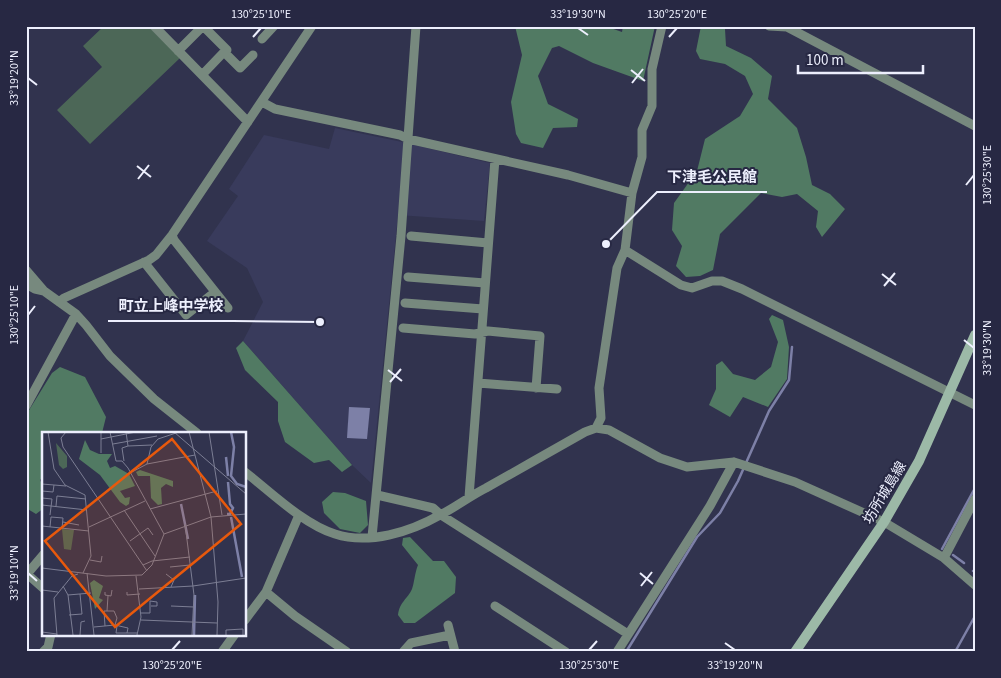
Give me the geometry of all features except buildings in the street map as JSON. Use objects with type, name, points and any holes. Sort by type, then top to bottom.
[{"type":"main road","name":"坊所城島線","points":[[795,652],[884,522],[926,448],[975,335]]},
{"type":"street","points":[[154,26],[248,122]]},
{"type":"street","points":[[178,51],[203,26],[227,50],[202,75]]},
{"type":"street","points":[[262,39],[274,26]]},
{"type":"street","points":[[59,302],[156,255],[172,235],[312,26]]},
{"type":"street","points":[[372,537],[408,139],[416,26]]},
{"type":"street","points":[[596,428],[601,418],[599,388],[617,268],[625,250],[632,193],[642,157],[642,130],[652,106],[652,69],[662,26]]},
{"type":"street","points":[[769,26],[787,27],[975,126]]},
{"type":"street","points":[[224,52],[240,68],[253,56]]},
{"type":"street","points":[[262,102],[275,109],[400,135],[408,139],[568,175],[632,193]]},
{"type":"street","points":[[469,497],[495,158]]},
{"type":"street","points":[[172,235],[228,308]]},
{"type":"street","points":[[411,236],[488,243]]},
{"type":"street","points":[[625,250],[681,285],[692,288],[712,281],[722,281],[742,289],[975,405]]},
{"type":"street","points":[[144,262],[186,315],[215,292]]},
{"type":"street","points":[[26,270],[44,291],[76,314],[110,356],[154,400],[196,432]]},
{"type":"street","points":[[408,276],[485,283]]},
{"type":"street","points":[[26,284],[44,291]]},
{"type":"street","points":[[405,303],[483,309]]},
{"type":"street","points":[[26,406],[76,314]]},
{"type":"street","points":[[403,328],[475,334],[488,331],[540,336],[536,388]]},
{"type":"street","points":[[478,383],[556,389]]},
{"type":"street","points":[[246,473],[314,525],[334,534],[354,539],[372,537],[418,526],[441,515],[469,497],[585,432],[596,428],[609,430],[660,458],[686,466],[734,462],[795,482],[884,522],[944,558],[975,585]]},
{"type":"street","points":[[616,652],[710,506],[734,462]]},
{"type":"street","points":[[377,495],[433,508],[441,515],[628,634]]},
{"type":"street","points":[[944,558],[975,500]]},
{"type":"street","points":[[246,619],[266,592],[299,515]]},
{"type":"street","points":[[42,556],[26,574],[42,587]]},
{"type":"street","points":[[266,592],[347,652]]},
{"type":"street","points":[[495,606],[566,652]]},
{"type":"street","points":[[448,625],[455,652]]},
{"type":"street","points":[[403,652],[411,643],[450,635]]},
{"type":"street","points":[[43,652],[48,647],[51,636]]},
{"type":"street","points":[[222,652],[234,636]]},
{"type":"shaded area","points":[[335,128],[490,163],[484,221],[398,215],[371,483],[352,465],[243,341],[263,302],[247,268],[207,241],[238,196],[229,189],[264,135],[329,149]]},
{"type":"shaded area","points":[[349,407],[370,408],[367,439],[347,438]]},
{"type":"green space","points":[[104,26],[148,26],[180,58],[90,144],[57,110],[102,67],[83,46]]},
{"type":"green space","points":[[515,26],[605,26],[622,32],[623,26],[655,26],[643,81],[593,63],[559,46],[552,48],[538,76],[548,104],[578,119],[577,127],[553,128],[543,148],[521,143],[516,134],[511,102],[522,55]]},
{"type":"green space","points":[[701,26],[717,26],[725,29],[726,46],[751,58],[772,76],[768,99],[797,128],[812,185],[830,194],[845,209],[822,237],[816,227],[818,211],[797,194],[782,197],[761,193],[720,234],[713,270],[700,276],[686,277],[676,266],[682,246],[672,230],[674,203],[697,171],[705,139],[740,116],[753,94],[745,76],[725,64],[700,59],[696,51]]},
{"type":"green space","points":[[772,315],[783,320],[789,347],[787,379],[768,407],[743,397],[730,417],[709,405],[716,389],[716,365],[722,361],[733,374],[755,380],[771,367],[778,342],[769,319]]},
{"type":"green space","points":[[243,341],[352,465],[342,472],[329,460],[314,463],[285,442],[278,421],[278,402],[245,370],[236,348]]},
{"type":"green space","points":[[60,367],[85,377],[106,417],[102,432],[42,432],[42,478],[40,480],[42,484],[42,510],[36,514],[26,508],[26,415],[52,373]]},
{"type":"green space","points":[[333,492],[345,493],[366,501],[368,525],[360,533],[340,529],[324,513],[322,502]]},
{"type":"green space","points":[[410,537],[433,561],[444,561],[456,577],[455,593],[415,623],[404,623],[398,615],[399,610],[412,589],[418,565],[402,545],[403,538]]},
{"type":"waterway","points":[[626,652],[697,537],[720,513],[738,481],[769,411],[789,380],[792,347]]},
{"type":"waterway","points":[[942,549],[975,488]]},
{"type":"waterway","points":[[953,555],[964,563]]},
{"type":"waterway","points":[[955,652],[975,616]]},
{"type":"place","name":"下津毛公民館","points":[[606,244]]},
{"type":"place","name":"町立上峰中学校","points":[[320,322]]}]
